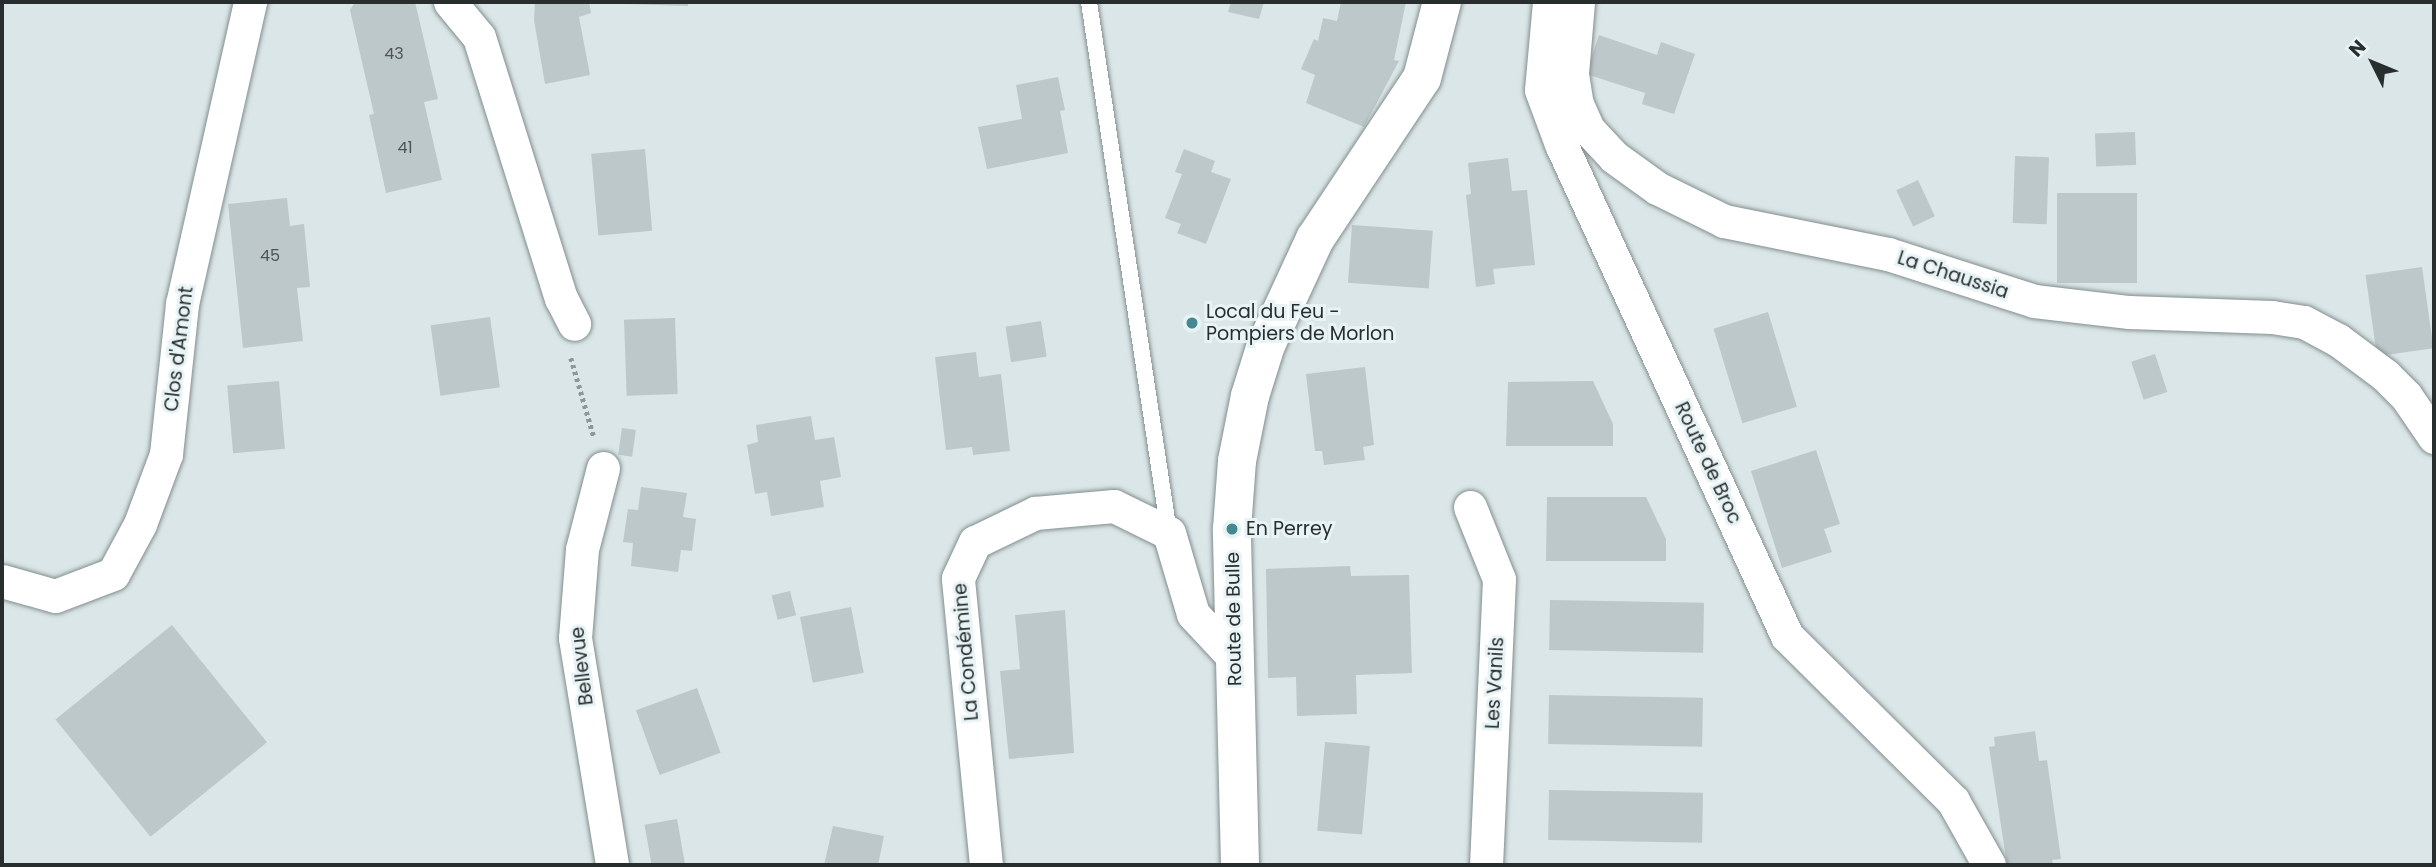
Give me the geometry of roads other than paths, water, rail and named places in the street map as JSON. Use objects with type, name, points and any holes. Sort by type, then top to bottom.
[{"type":"street","name":"Clos d'Amont","points":[[2,581],[55,596],[113,573],[141,524],[166,454],[182,304],[250,2]]},
{"type":"street","points":[[450,2],[480,37],[561,298],[574,324]]},
{"type":"street","name":"Route de Bulle","points":[[1240,865],[1232,529],[1237,461],[1250,396],[1266,345],[1315,239],[1422,78],[1442,2]]},
{"type":"street","name":"Route de Broc","points":[[1549,2],[1541,90],[1562,144],[1787,636],[1953,801],[1989,865]]},
{"type":"street","name":"La Chaussia","points":[[1578,2],[1572,74],[1577,104],[1588,129],[1614,157],[1657,188],[1724,221],[1888,254],[2034,301],[2129,312],[2272,317],[2304,322],[2338,340],[2385,375],[2406,396],[2434,437]]},
{"type":"street","name":"Bellevue","points":[[603,468],[582,549],[575,638],[612,865]]},
{"type":"street","name":"La Condémine","points":[[986,865],[958,578],[975,542],[1035,513],[1114,506],[1169,533]]},
{"type":"street","name":"Les Vanils","points":[[1470,507],[1499,579],[1486,865]]},
{"type":"street","points":[[1169,533],[1193,614],[1235,659]]},
{"type":"lane","points":[[1089,2],[1169,533]]},
{"type":"place","name":"Local du Feu - Pompiers de Morlon","points":[[1192,323]]},
{"type":"place","name":"En Perrey","points":[[1232,529]]}]
